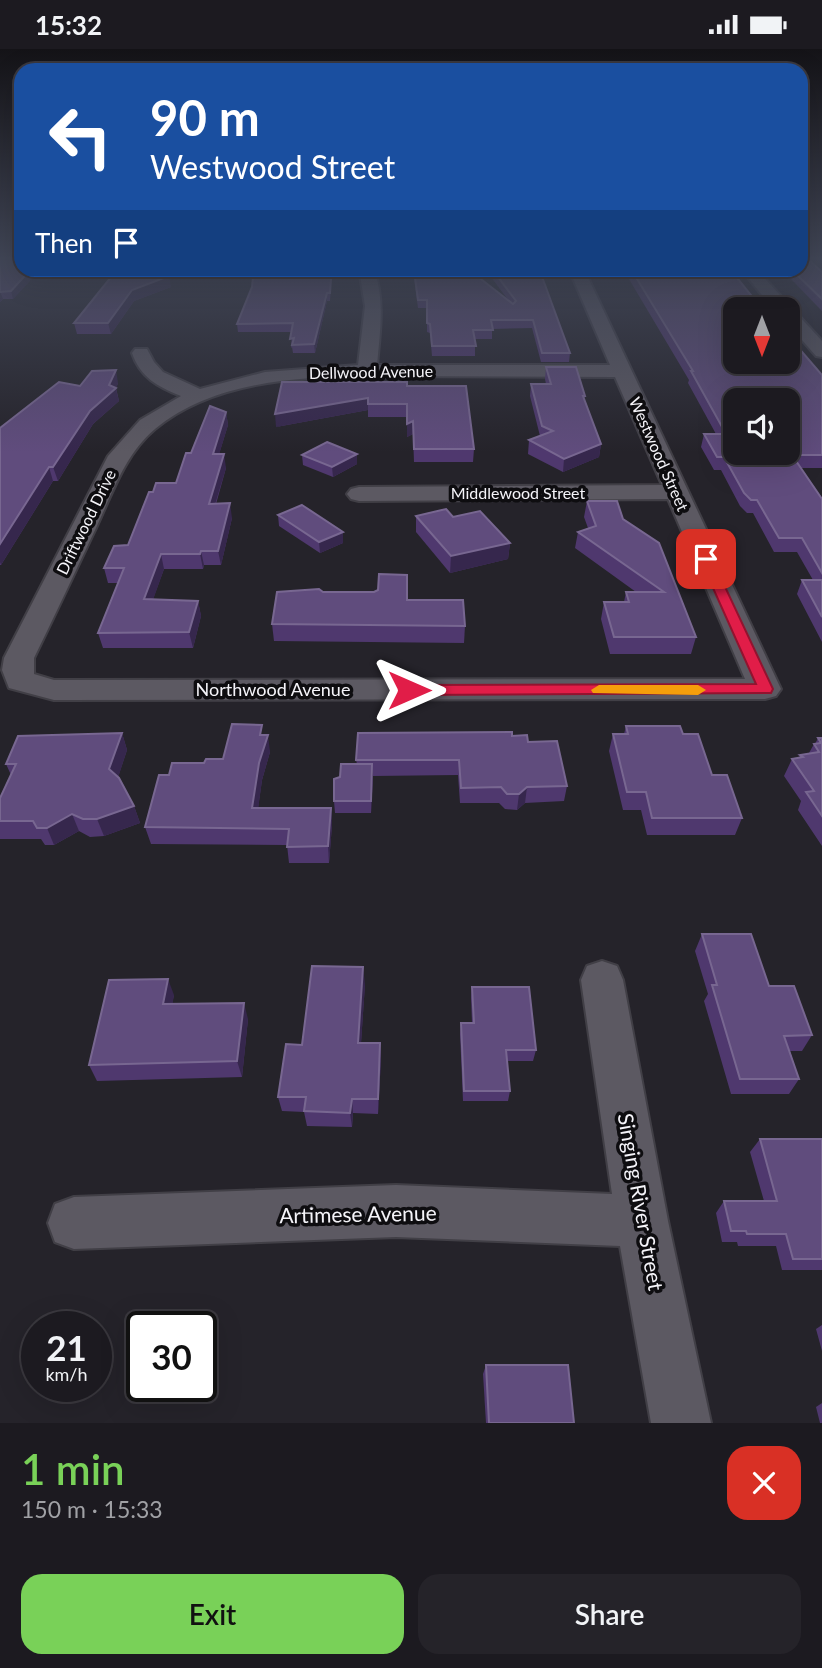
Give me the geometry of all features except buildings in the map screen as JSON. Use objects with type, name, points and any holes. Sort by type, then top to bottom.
[{"type":"street","points":[[367,371],[371,323]]},
{"type":"street","name":"Westwood Street","points":[[600,323],[765,689],[737,689]]},
{"type":"street","points":[[800,327],[822,352]]},
{"type":"street","points":[[141,353],[147,368],[155,376],[199,395]]},
{"type":"street","name":"Dellwood Avenue","points":[[199,395],[276,376],[367,371],[621,371]]},
{"type":"street","name":"Driftwood Drive","points":[[20,681],[17,670],[19,658],[119,456],[154,419],[199,395]]},
{"type":"street","name":"Middlewood Street","points":[[359,494],[676,492]]},
{"type":"street","name":"Northwood Avenue","points":[[20,681],[54,690],[737,689]]},
{"type":"street","name":"Singing River Street","points":[[602,979],[642,1221],[681,1423]]},
{"type":"street","name":"Artimese Avenue","points":[[74,1223],[396,1211],[642,1221]]},
{"type":"slow traffic","points":[[599,690],[698,690]]},
{"type":"route","points":[[409,690],[765,689],[706,559]]}]
